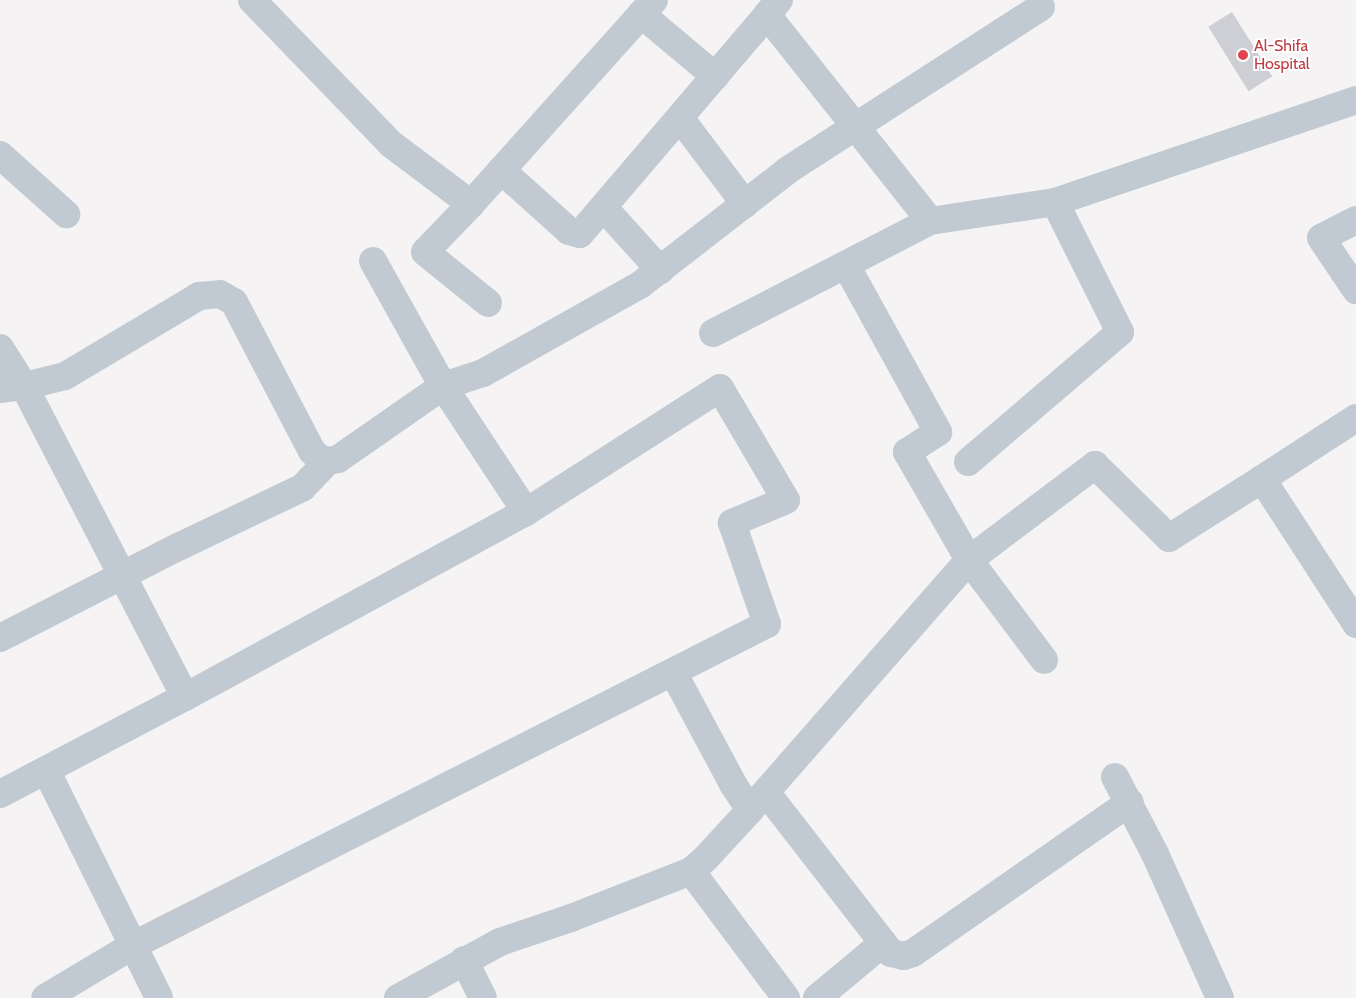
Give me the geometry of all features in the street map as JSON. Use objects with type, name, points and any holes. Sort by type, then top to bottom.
[{"type":"street","points":[[252,0],[391,144],[471,204]]},
{"type":"street","points":[[488,303],[425,252],[502,170],[647,7],[715,76]]},
{"type":"street","points":[[502,170],[569,231],[580,234],[773,7],[854,127],[930,221]]},
{"type":"street","points":[[12,388],[65,376],[199,296],[220,294],[234,302],[238,308],[312,451],[320,459],[328,461],[338,459],[443,386],[482,373],[640,285],[788,170],[1041,7]]},
{"type":"street","points":[[713,333],[930,221],[1054,202],[1356,100]]},
{"type":"street","points":[[680,118],[745,204]]},
{"type":"street","points":[[0,155],[66,214]]},
{"type":"street","points":[[968,462],[1120,332],[1054,202]]},
{"type":"street","points":[[604,208],[660,270]]},
{"type":"street","points":[[1356,220],[1322,238],[1356,290]]},
{"type":"street","points":[[373,261],[443,386],[526,512]]},
{"type":"street","points":[[846,265],[938,432],[907,452],[969,560],[1044,660]]},
{"type":"street","points":[[0,348],[12,388],[123,575],[185,698]]},
{"type":"street","points":[[0,794],[185,698],[526,512],[720,388],[786,500],[732,523],[767,624],[132,946],[45,998]]},
{"type":"street","points":[[398,998],[464,960],[500,942],[571,918],[691,871],[705,859],[758,801],[969,560],[1095,465],[1169,538],[1356,418]]},
{"type":"street","points":[[0,638],[123,575],[302,488],[328,461]]},
{"type":"street","points":[[1262,478],[1355,621]]},
{"type":"street","points":[[673,672],[733,784],[758,801],[891,953],[904,956],[913,954],[1130,802]]},
{"type":"street","points":[[46,770],[159,998]]},
{"type":"street","points":[[1115,777],[1130,802],[1218,997]]},
{"type":"street","points":[[691,871],[786,998]]},
{"type":"street","points":[[818,998],[882,943]]},
{"type":"street","points":[[464,960],[483,998]]},
{"type":"building","points":[[1232,12],[1272,76],[1249,91],[1208,27]]},
{"type":"place","name":"Al-Shifa Hospital","points":[[1243,55]]}]
